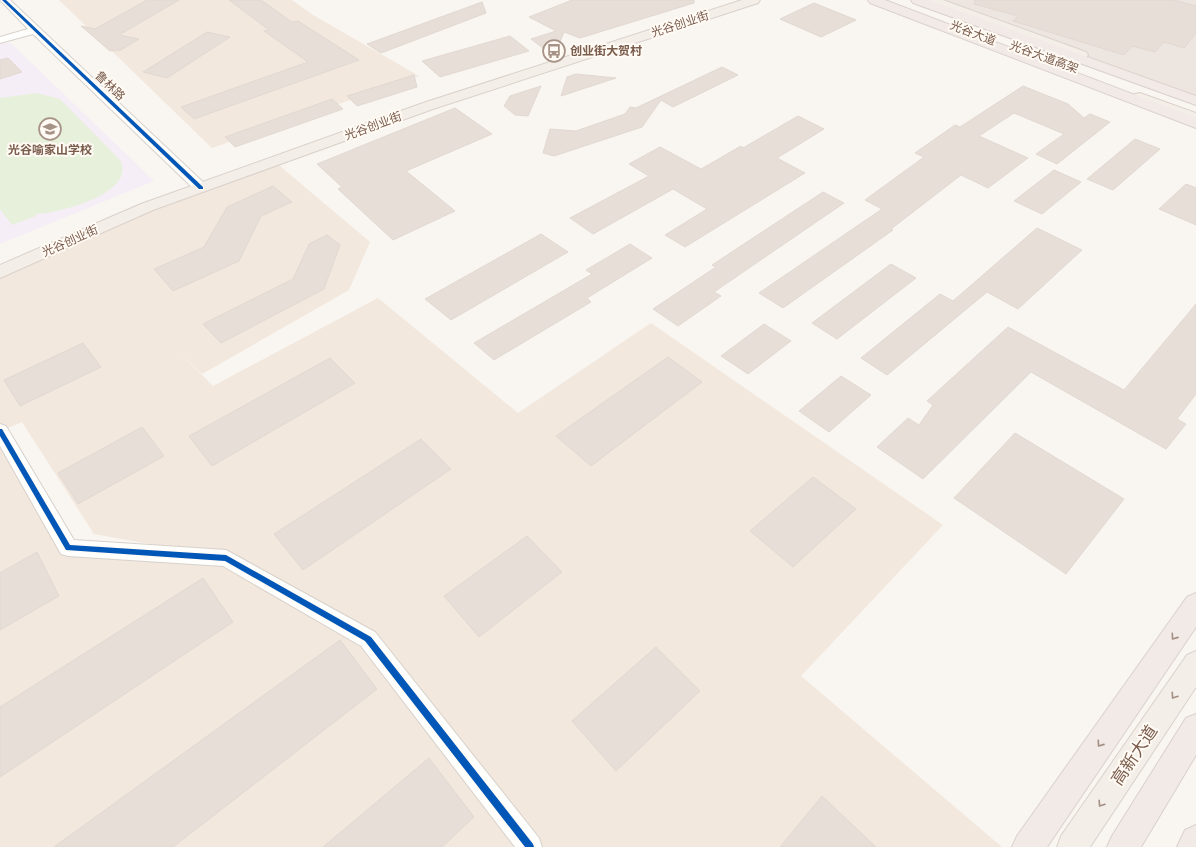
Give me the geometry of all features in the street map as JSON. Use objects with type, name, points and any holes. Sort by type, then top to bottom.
[{"type":"highway","points":[[874,0],[1196,123]]},
{"type":"highway","name":"光谷大道高架","points":[[891,0],[1196,114]]},
{"type":"highway","name":"光谷大道高架","points":[[918,0],[1196,102]]},
{"type":"highway","points":[[1028,847],[1196,605]]},
{"type":"highway","points":[[1154,796],[1196,717]]},
{"type":"highway","points":[[1123,847],[1196,728]]},
{"type":"highway","points":[[1193,847],[1196,841]]},
{"type":"main road","name":"光谷创业街","points":[[0,272],[148,208],[197,185],[422,100],[733,0]]},
{"type":"main road","name":"光谷创业街","points":[[0,261],[141,200],[197,185],[428,106],[754,0]]},
{"type":"main road","name":"光谷大道","points":[[885,0],[1196,118]]},
{"type":"main road","name":"光谷大道","points":[[932,0],[1196,97]]},
{"type":"main road","name":"高新大道","points":[[1072,847],[1196,664]]},
{"type":"street","name":"鲁林路","points":[[4,0],[197,185]]},
{"type":"street","points":[[0,40],[35,30]]},
{"type":"street","points":[[0,431],[68,548],[226,558],[368,639],[530,847]]},
{"type":"shaded area","points":[[59,0],[292,0],[313,15],[419,76],[212,148]]},
{"type":"shaded area","points":[[930,0],[1196,0],[1196,96]]},
{"type":"shaded area","name":"光谷喻家山学校","points":[[0,43],[11,43],[154,181],[0,244]]},
{"type":"shaded area","points":[[274,161],[370,242],[349,290],[202,374],[178,351],[213,386],[378,298],[518,413],[651,323],[943,525],[801,676],[1002,847],[0,847],[0,271]],"holes":[[[22,422],[94,534],[221,557],[68,548],[1,431]]]},
{"type":"green space","name":"光谷喻家山学校","points":[[37,93],[60,99],[120,160],[122,172],[117,182],[107,192],[76,206],[35,214],[36,216],[12,225],[0,209],[0,98]]},
{"type":"building","points":[[147,0],[179,0],[119,35],[139,39],[121,50],[110,51],[81,26],[95,29]]},
{"type":"building","points":[[229,0],[261,0],[292,22],[298,21],[359,60],[194,119],[181,107],[308,62],[264,31],[269,30]]},
{"type":"building","points":[[572,0],[694,0],[694,3],[580,38],[564,32],[559,44],[544,49],[531,39],[556,31],[529,17]]},
{"type":"building","points":[[975,0],[1174,0],[1196,6],[1196,33],[1184,48],[1164,42],[1155,52],[1132,46],[1124,55],[1013,21],[1018,16],[974,4]]},
{"type":"building","points":[[482,2],[486,13],[381,53],[367,44]]},
{"type":"building","points":[[814,3],[856,20],[821,37],[780,19]]},
{"type":"building","points":[[207,32],[230,37],[167,78],[143,72]]},
{"type":"building","points":[[510,36],[529,51],[440,77],[422,61]]},
{"type":"building","points":[[8,58],[22,72],[0,79],[0,60]]},
{"type":"building","points":[[722,67],[738,75],[673,107],[661,100],[642,127],[554,156],[543,153],[550,129],[576,131],[625,114],[630,107],[636,108]]},
{"type":"building","points":[[576,74],[616,78],[561,96],[567,77]]},
{"type":"building","points":[[414,75],[417,87],[357,106],[347,96]]},
{"type":"building","points":[[541,86],[528,116],[515,115],[504,106],[510,96]]},
{"type":"building","points":[[1023,86],[1068,104],[1084,118],[1090,114],[1110,122],[1057,164],[1036,154],[1064,134],[1014,113],[979,136],[1028,158],[988,188],[961,175],[891,229],[893,230],[783,308],[759,293],[882,209],[865,200],[924,157],[915,153],[955,125],[960,127]]},
{"type":"building","points":[[332,99],[343,109],[235,147],[225,137]]},
{"type":"building","points":[[455,108],[492,134],[406,171],[455,211],[393,240],[338,189],[342,187],[317,164]]},
{"type":"building","points":[[798,116],[824,129],[777,158],[805,173],[685,247],[665,235],[707,209],[673,189],[593,234],[570,218],[649,176],[629,164],[660,147],[701,169],[741,146],[743,148]]},
{"type":"building","points":[[1135,139],[1160,149],[1113,190],[1087,179]]},
{"type":"building","points":[[1054,170],[1081,182],[1042,214],[1014,201]]},
{"type":"building","points":[[1186,184],[1196,188],[1196,225],[1159,209]]},
{"type":"building","points":[[273,186],[292,202],[261,216],[239,261],[173,291],[154,269],[204,247],[227,207]]},
{"type":"building","points":[[823,192],[844,203],[714,292],[721,296],[678,326],[653,309],[716,267],[712,265]]},
{"type":"building","points":[[1037,228],[1082,250],[1018,309],[987,292],[887,375],[861,358],[940,294],[953,301]]},
{"type":"building","points":[[541,234],[568,252],[451,320],[425,299]]},
{"type":"building","points":[[327,235],[340,245],[324,289],[221,343],[203,324],[293,279],[309,244]]},
{"type":"building","points":[[630,244],[652,258],[587,298],[591,302],[494,360],[474,343],[592,274],[586,270]]},
{"type":"building","points":[[891,264],[916,278],[837,339],[812,323]]},
{"type":"building","points":[[1196,304],[1196,394],[1177,419],[1186,424],[1166,449],[1031,372],[923,479],[877,447],[908,418],[919,425],[933,405],[927,401],[1008,327],[1124,390]]},
{"type":"building","points":[[764,324],[791,341],[748,374],[721,356]]},
{"type":"building","points":[[83,343],[101,367],[20,406],[4,380]]},
{"type":"building","points":[[668,357],[702,382],[591,466],[556,436]]},
{"type":"building","points":[[330,358],[355,383],[212,466],[189,436]]},
{"type":"building","points":[[841,376],[871,395],[829,432],[799,411]]},
{"type":"building","points":[[142,427],[164,456],[78,504],[58,473]]},
{"type":"building","points":[[1015,433],[1124,499],[1066,574],[954,498]]},
{"type":"building","points":[[421,439],[451,469],[303,570],[274,534]]},
{"type":"building","points":[[813,477],[856,509],[793,567],[750,531]]},
{"type":"building","points":[[527,536],[562,572],[479,637],[444,596]]},
{"type":"building","points":[[37,552],[59,596],[0,630],[0,573]]},
{"type":"building","points":[[203,578],[233,622],[0,777],[0,707]]},
{"type":"building","points":[[340,640],[377,689],[173,847],[54,847]]},
{"type":"building","points":[[656,647],[700,691],[616,771],[572,721]]},
{"type":"building","points":[[429,758],[474,817],[442,847],[323,847]]},
{"type":"building","points":[[822,796],[876,847],[780,847]]},
{"type":"cycle path","points":[[4,0],[201,188]]},
{"type":"cycle path","points":[[0,431],[68,548],[226,558],[368,639],[530,847]]},
{"type":"place","name":"创业街大贺村","points":[[554,51]]},
{"type":"place","name":"光谷喻家山学校","points":[[50,129]]}]
